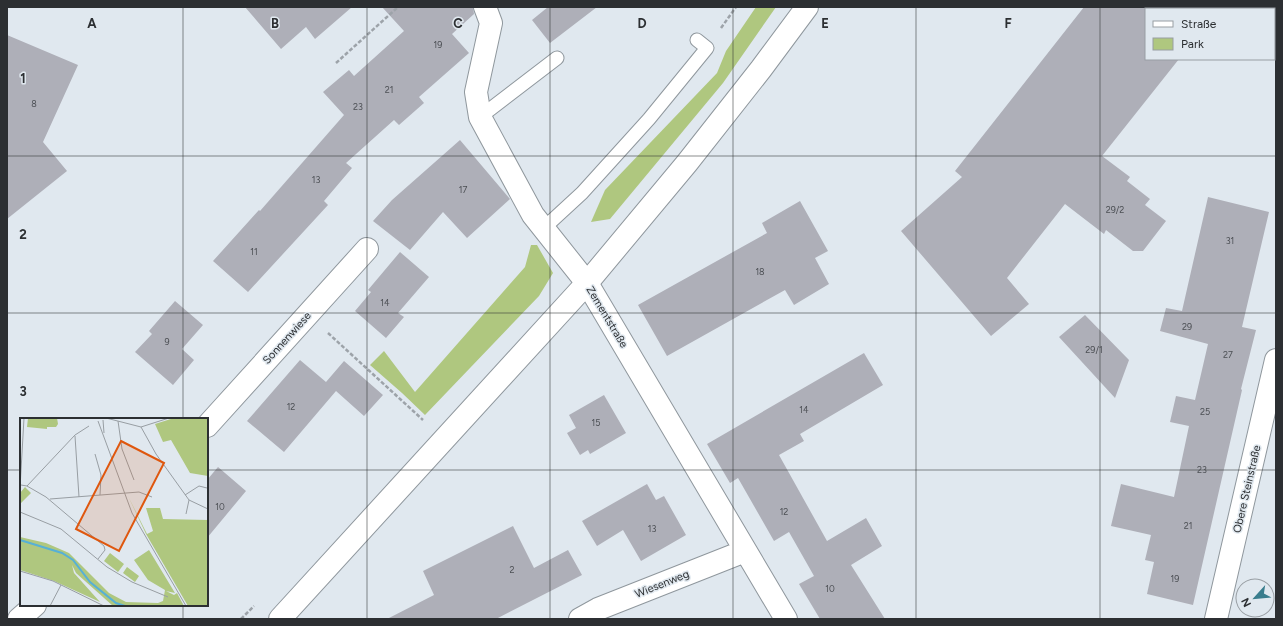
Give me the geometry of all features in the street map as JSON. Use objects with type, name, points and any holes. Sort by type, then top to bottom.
[{"type":"street","name":"Zementstraße","points":[[485,7],[491,23],[476,92],[480,117],[533,215],[587,283],[786,619]]},
{"type":"street","points":[[280,619],[587,283],[688,164],[807,7]]},
{"type":"street","name":"Sonnenwiese","points":[[208,425],[367,249]]},
{"type":"street","name":"Obere Steinstraße","points":[[1216,619],[1276,360]]},
{"type":"street","name":"Wiesenweg","points":[[580,619],[598,609],[745,551]]},
{"type":"street","points":[[19,619],[34,606]]},
{"type":"lane","points":[[544,228],[582,193],[649,119],[683,78],[707,48],[698,40]]},
{"type":"lane","points":[[480,117],[557,58]]},
{"type":"path","points":[[336,63],[398,7]]},
{"type":"path","points":[[308,315],[425,422]]},
{"type":"green space","points":[[756,7],[776,7],[723,83],[610,219],[591,222],[605,190],[717,73],[726,51]]},
{"type":"green space","points":[[531,245],[537,245],[553,273],[539,296],[425,415],[370,365],[384,351],[415,392],[525,267]]},
{"type":"building","points":[[245,7],[352,7],[315,39],[306,27],[281,49]]},
{"type":"building","points":[[382,7],[473,7],[474,14],[452,34],[469,53],[419,97],[424,103],[399,125],[394,120],[346,163],[352,168],[324,201],[328,205],[248,292],[213,261],[259,210],[260,211],[344,115],[323,92],[349,70],[354,76],[404,31]]},
{"type":"building","points":[[548,7],[597,7],[550,43],[532,20]]},
{"type":"building","points":[[1084,7],[1146,7],[1145,60],[1178,60],[1102,156],[1130,177],[1127,181],[1150,199],[1145,205],[1166,221],[1143,251],[1133,251],[1106,230],[1104,234],[1065,204],[1007,278],[1029,304],[991,336],[901,231],[962,177],[955,171]]},
{"type":"building","points":[[7,35],[78,65],[43,142],[67,171],[7,219]]},
{"type":"building","points":[[460,140],[510,199],[467,238],[443,212],[410,250],[373,221],[392,200]]},
{"type":"building","points":[[1208,197],[1269,212],[1242,327],[1256,330],[1241,389],[1193,605],[1147,594],[1154,562],[1145,560],[1151,535],[1111,526],[1121,484],[1174,497],[1189,426],[1170,422],[1176,396],[1195,400],[1208,344],[1160,331],[1166,308],[1182,311]]},
{"type":"building","points":[[800,201],[828,251],[815,258],[829,284],[794,305],[785,290],[667,356],[638,305],[767,233],[762,223]]},
{"type":"building","points":[[400,252],[429,277],[398,313],[404,317],[386,338],[355,311],[371,292],[368,290]]},
{"type":"building","points":[[175,301],[203,325],[182,349],[194,360],[173,385],[135,352],[152,334],[149,331]]},
{"type":"building","points":[[1085,315],[1129,360],[1115,398],[1059,337]]},
{"type":"building","points":[[864,353],[883,385],[800,434],[804,441],[779,455],[827,541],[866,518],[882,546],[851,565],[885,619],[820,619],[799,584],[814,576],[789,532],[774,541],[738,478],[730,483],[707,444]]},
{"type":"building","points":[[300,360],[326,382],[344,361],[383,395],[364,416],[336,391],[284,452],[247,421]]},
{"type":"building","points":[[604,395],[626,433],[590,454],[588,450],[580,455],[567,433],[576,428],[569,415]]},
{"type":"building","points":[[218,467],[246,491],[208,537],[208,479]]},
{"type":"building","points":[[647,484],[656,500],[664,496],[686,535],[641,561],[623,530],[597,546],[582,521]]},
{"type":"building","points":[[513,526],[534,568],[568,550],[582,575],[496,619],[387,619],[434,595],[423,571]]}]
